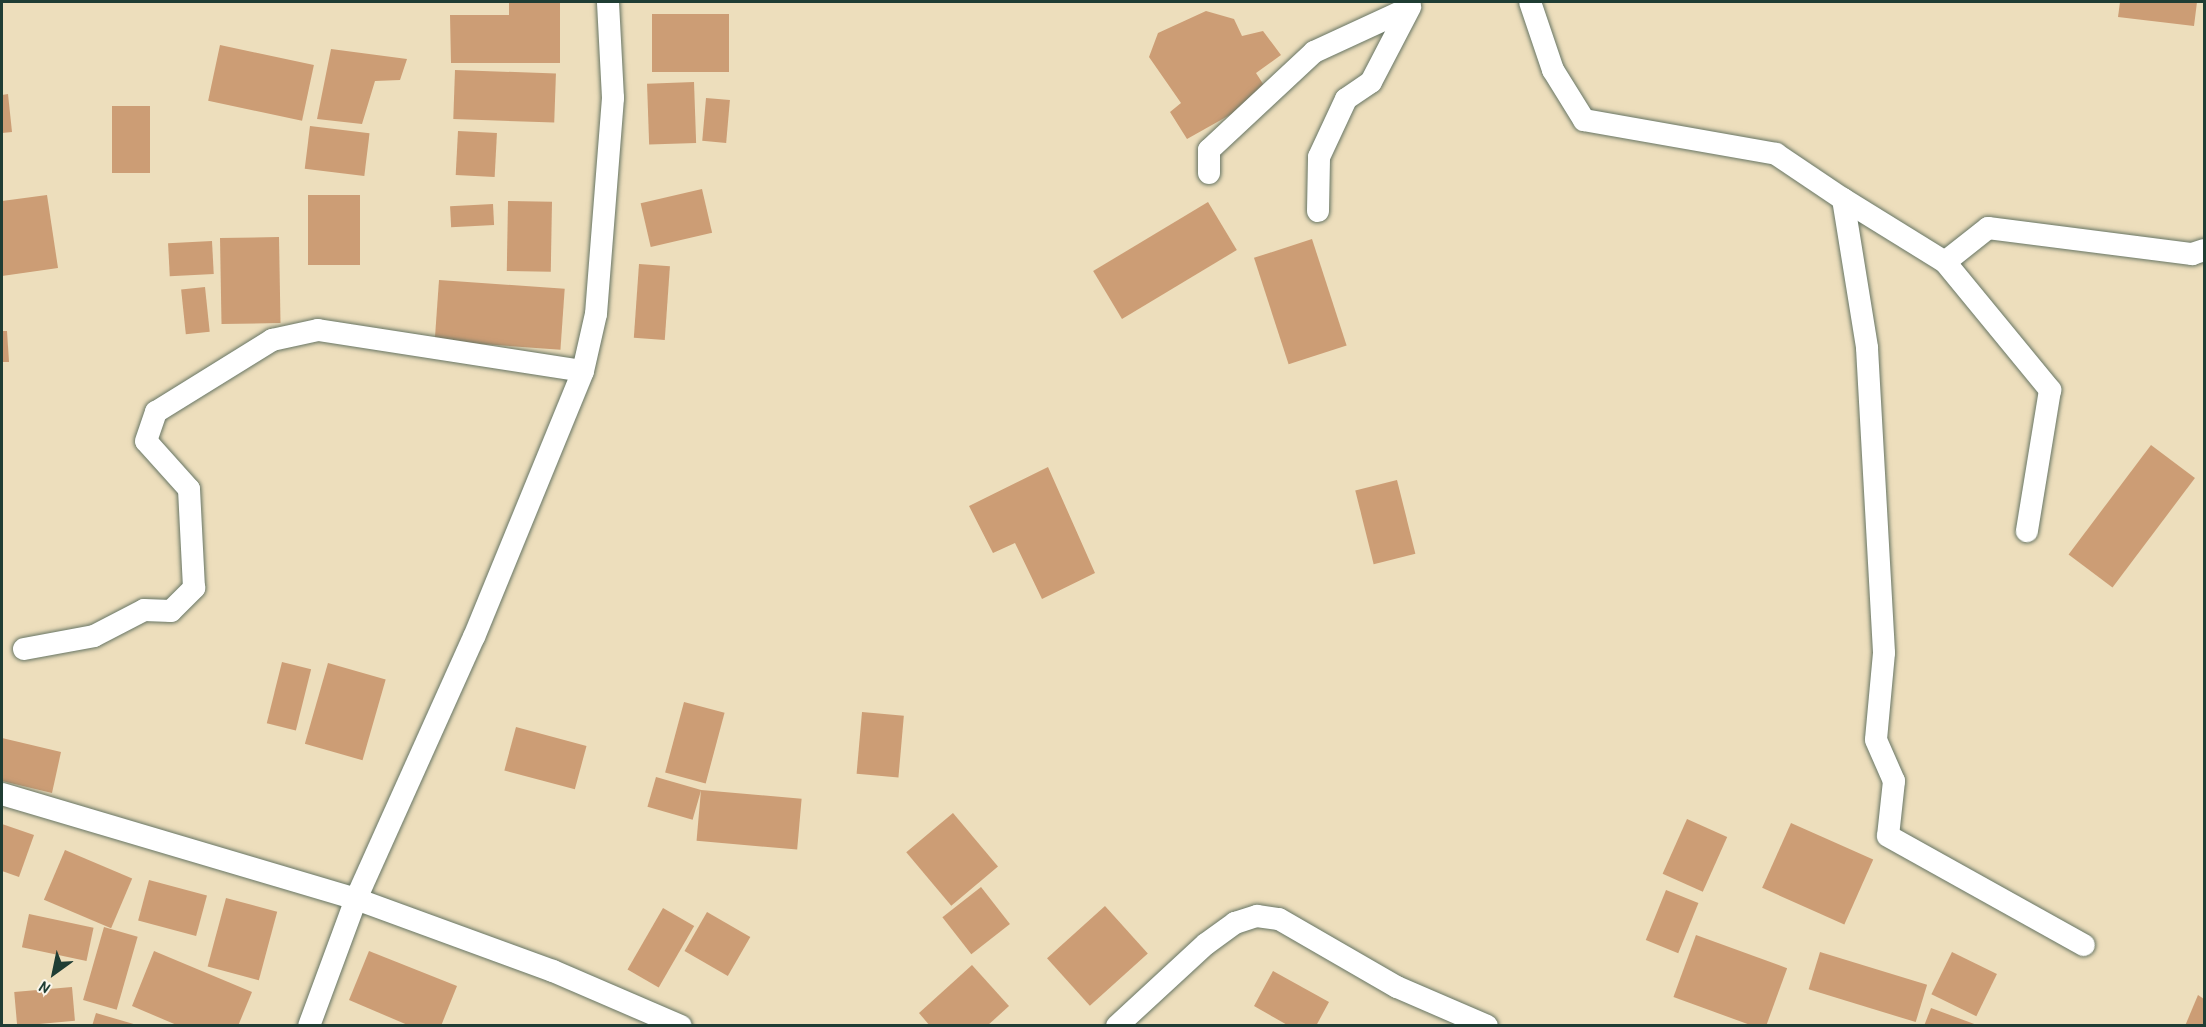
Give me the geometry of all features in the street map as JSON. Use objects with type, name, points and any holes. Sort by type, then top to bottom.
[{"type":"street","points":[[309,1026],[356,899],[474,638],[583,371],[596,314],[613,98],[608,2]]},
{"type":"street","points":[[1530,2],[1553,70],[1584,120],[1776,154],[1843,199],[1945,262],[2050,390],[2027,531]]},
{"type":"street","points":[[1209,173],[1209,150],[1314,52],[1413,5]]},
{"type":"street","points":[[1318,211],[1319,157],[1346,99],[1371,82],[1413,5]]},
{"type":"street","points":[[1843,199],[1867,348],[1884,653],[1876,740],[1894,781],[1888,836],[2084,945]]},
{"type":"street","points":[[1945,262],[1988,228],[2192,254],[2205,250]]},
{"type":"street","points":[[24,649],[94,636],[144,610],[171,611],[194,588],[189,489],[146,441],[156,412],[272,340],[318,330],[583,371]]},
{"type":"street","points":[[2,794],[356,899],[553,971],[681,1026]]},
{"type":"street","points":[[1117,1026],[1206,944],[1235,923],[1257,916],[1279,919],[1397,987],[1487,1026]]},
{"type":"building","points":[[509,2],[560,2],[560,63],[451,63],[450,15],[509,15]]},
{"type":"building","points":[[2120,2],[2197,2],[2194,26],[2118,17]]},
{"type":"building","points":[[1206,11],[1234,19],[1242,36],[1263,31],[1281,55],[1256,73],[1269,93],[1187,139],[1170,112],[1181,103],[1149,57],[1158,33]]},
{"type":"building","points":[[652,14],[729,14],[729,72],[652,72]]},
{"type":"building","points":[[220,45],[314,65],[302,121],[208,101]]},
{"type":"building","points":[[331,49],[407,59],[400,80],[375,81],[362,124],[317,119]]},
{"type":"building","points":[[455,70],[556,74],[554,122],[453,119]]},
{"type":"building","points":[[694,82],[696,143],[649,145],[647,84]]},
{"type":"building","points":[[8,94],[12,132],[2,133],[2,95]]},
{"type":"building","points":[[706,98],[730,100],[726,143],[702,141]]},
{"type":"building","points":[[112,106],[150,106],[150,173],[112,173]]},
{"type":"building","points":[[310,126],[370,133],[364,176],[305,169]]},
{"type":"building","points":[[458,131],[497,133],[495,177],[456,175]]},
{"type":"building","points":[[702,189],[712,233],[651,247],[641,203]]},
{"type":"building","points":[[47,195],[58,268],[2,276],[2,201]]},
{"type":"building","points":[[308,195],[360,195],[360,265],[308,265]]},
{"type":"building","points":[[508,201],[552,202],[551,272],[507,271]]},
{"type":"building","points":[[1208,202],[1237,250],[1122,319],[1093,271]]},
{"type":"building","points":[[493,204],[494,225],[451,227],[450,206]]},
{"type":"building","points":[[279,237],[281,323],[222,324],[220,238]]},
{"type":"building","points":[[1312,239],[1347,346],[1289,364],[1254,258]]},
{"type":"building","points":[[212,241],[214,274],[170,276],[168,243]]},
{"type":"building","points":[[639,264],[670,266],[665,340],[634,338]]},
{"type":"building","points":[[439,280],[565,289],[560,350],[435,341]]},
{"type":"building","points":[[205,287],[210,332],[186,334],[181,290]]},
{"type":"building","points":[[2,331],[7,331],[9,362],[2,362]]},
{"type":"building","points":[[2151,445],[2195,478],[2112,588],[2069,554]]},
{"type":"building","points":[[1048,467],[1095,573],[1042,599],[1015,543],[993,553],[969,506]]},
{"type":"building","points":[[1397,480],[1415,554],[1374,564],[1355,490]]},
{"type":"building","points":[[282,662],[311,669],[296,730],[267,723]]},
{"type":"building","points":[[328,663],[386,680],[363,760],[305,744]]},
{"type":"building","points":[[684,702],[725,713],[706,783],[665,773]]},
{"type":"building","points":[[862,712],[904,716],[898,777],[857,774]]},
{"type":"building","points":[[516,727],[587,746],[575,789],[504,770]]},
{"type":"building","points":[[2,738],[61,752],[52,793],[2,781]]},
{"type":"building","points":[[656,777],[701,790],[693,820],[647,807]]},
{"type":"building","points":[[701,790],[802,799],[797,850],[697,841]]},
{"type":"building","points":[[953,813],[998,867],[951,906],[906,852]]},
{"type":"building","points":[[1687,819],[1727,837],[1703,892],[1663,874]]},
{"type":"building","points":[[1791,823],[1873,860],[1844,924],[1762,888]]},
{"type":"building","points":[[2,824],[34,835],[19,877],[2,871]]},
{"type":"building","points":[[65,850],[132,879],[111,928],[44,900]]},
{"type":"building","points":[[149,880],[207,896],[196,936],[138,921]]},
{"type":"building","points":[[981,887],[1010,924],[971,954],[942,917]]},
{"type":"building","points":[[1666,890],[1698,903],[1678,953],[1646,940]]},
{"type":"building","points":[[226,898],[277,912],[259,980],[208,967]]},
{"type":"building","points":[[1105,906],[1148,954],[1090,1006],[1047,958]]},
{"type":"building","points":[[663,908],[694,926],[659,987],[628,969]]},
{"type":"building","points":[[707,912],[750,937],[728,976],[684,951]]},
{"type":"building","points":[[29,914],[94,928],[86,961],[22,947]]},
{"type":"building","points":[[104,927],[138,937],[117,1010],[83,1000]]},
{"type":"building","points":[[1696,935],[1787,968],[1766,1026],[1753,1026],[1673,997]]},
{"type":"building","points":[[154,951],[252,992],[238,1026],[179,1026],[132,1006]]},
{"type":"building","points":[[369,951],[457,986],[441,1026],[410,1026],[349,1000]]},
{"type":"building","points":[[1820,952],[1927,985],[1916,1022],[1809,989]]},
{"type":"building","points":[[1952,952],[1997,974],[1976,1016],[1931,994]]},
{"type":"building","points":[[972,965],[1009,1006],[987,1026],[930,1026],[919,1013]]},
{"type":"building","points":[[1273,971],[1329,1002],[1316,1026],[1289,1026],[1254,1006]]},
{"type":"building","points":[[72,987],[75,1021],[17,1026],[14,992]]},
{"type":"building","points":[[2198,995],[2204,999],[2204,1026],[2185,1026]]},
{"type":"building","points":[[1931,1008],[1977,1025],[1977,1026],[1924,1026]]},
{"type":"building","points":[[96,1013],[137,1025],[137,1026],[92,1026]]}]
